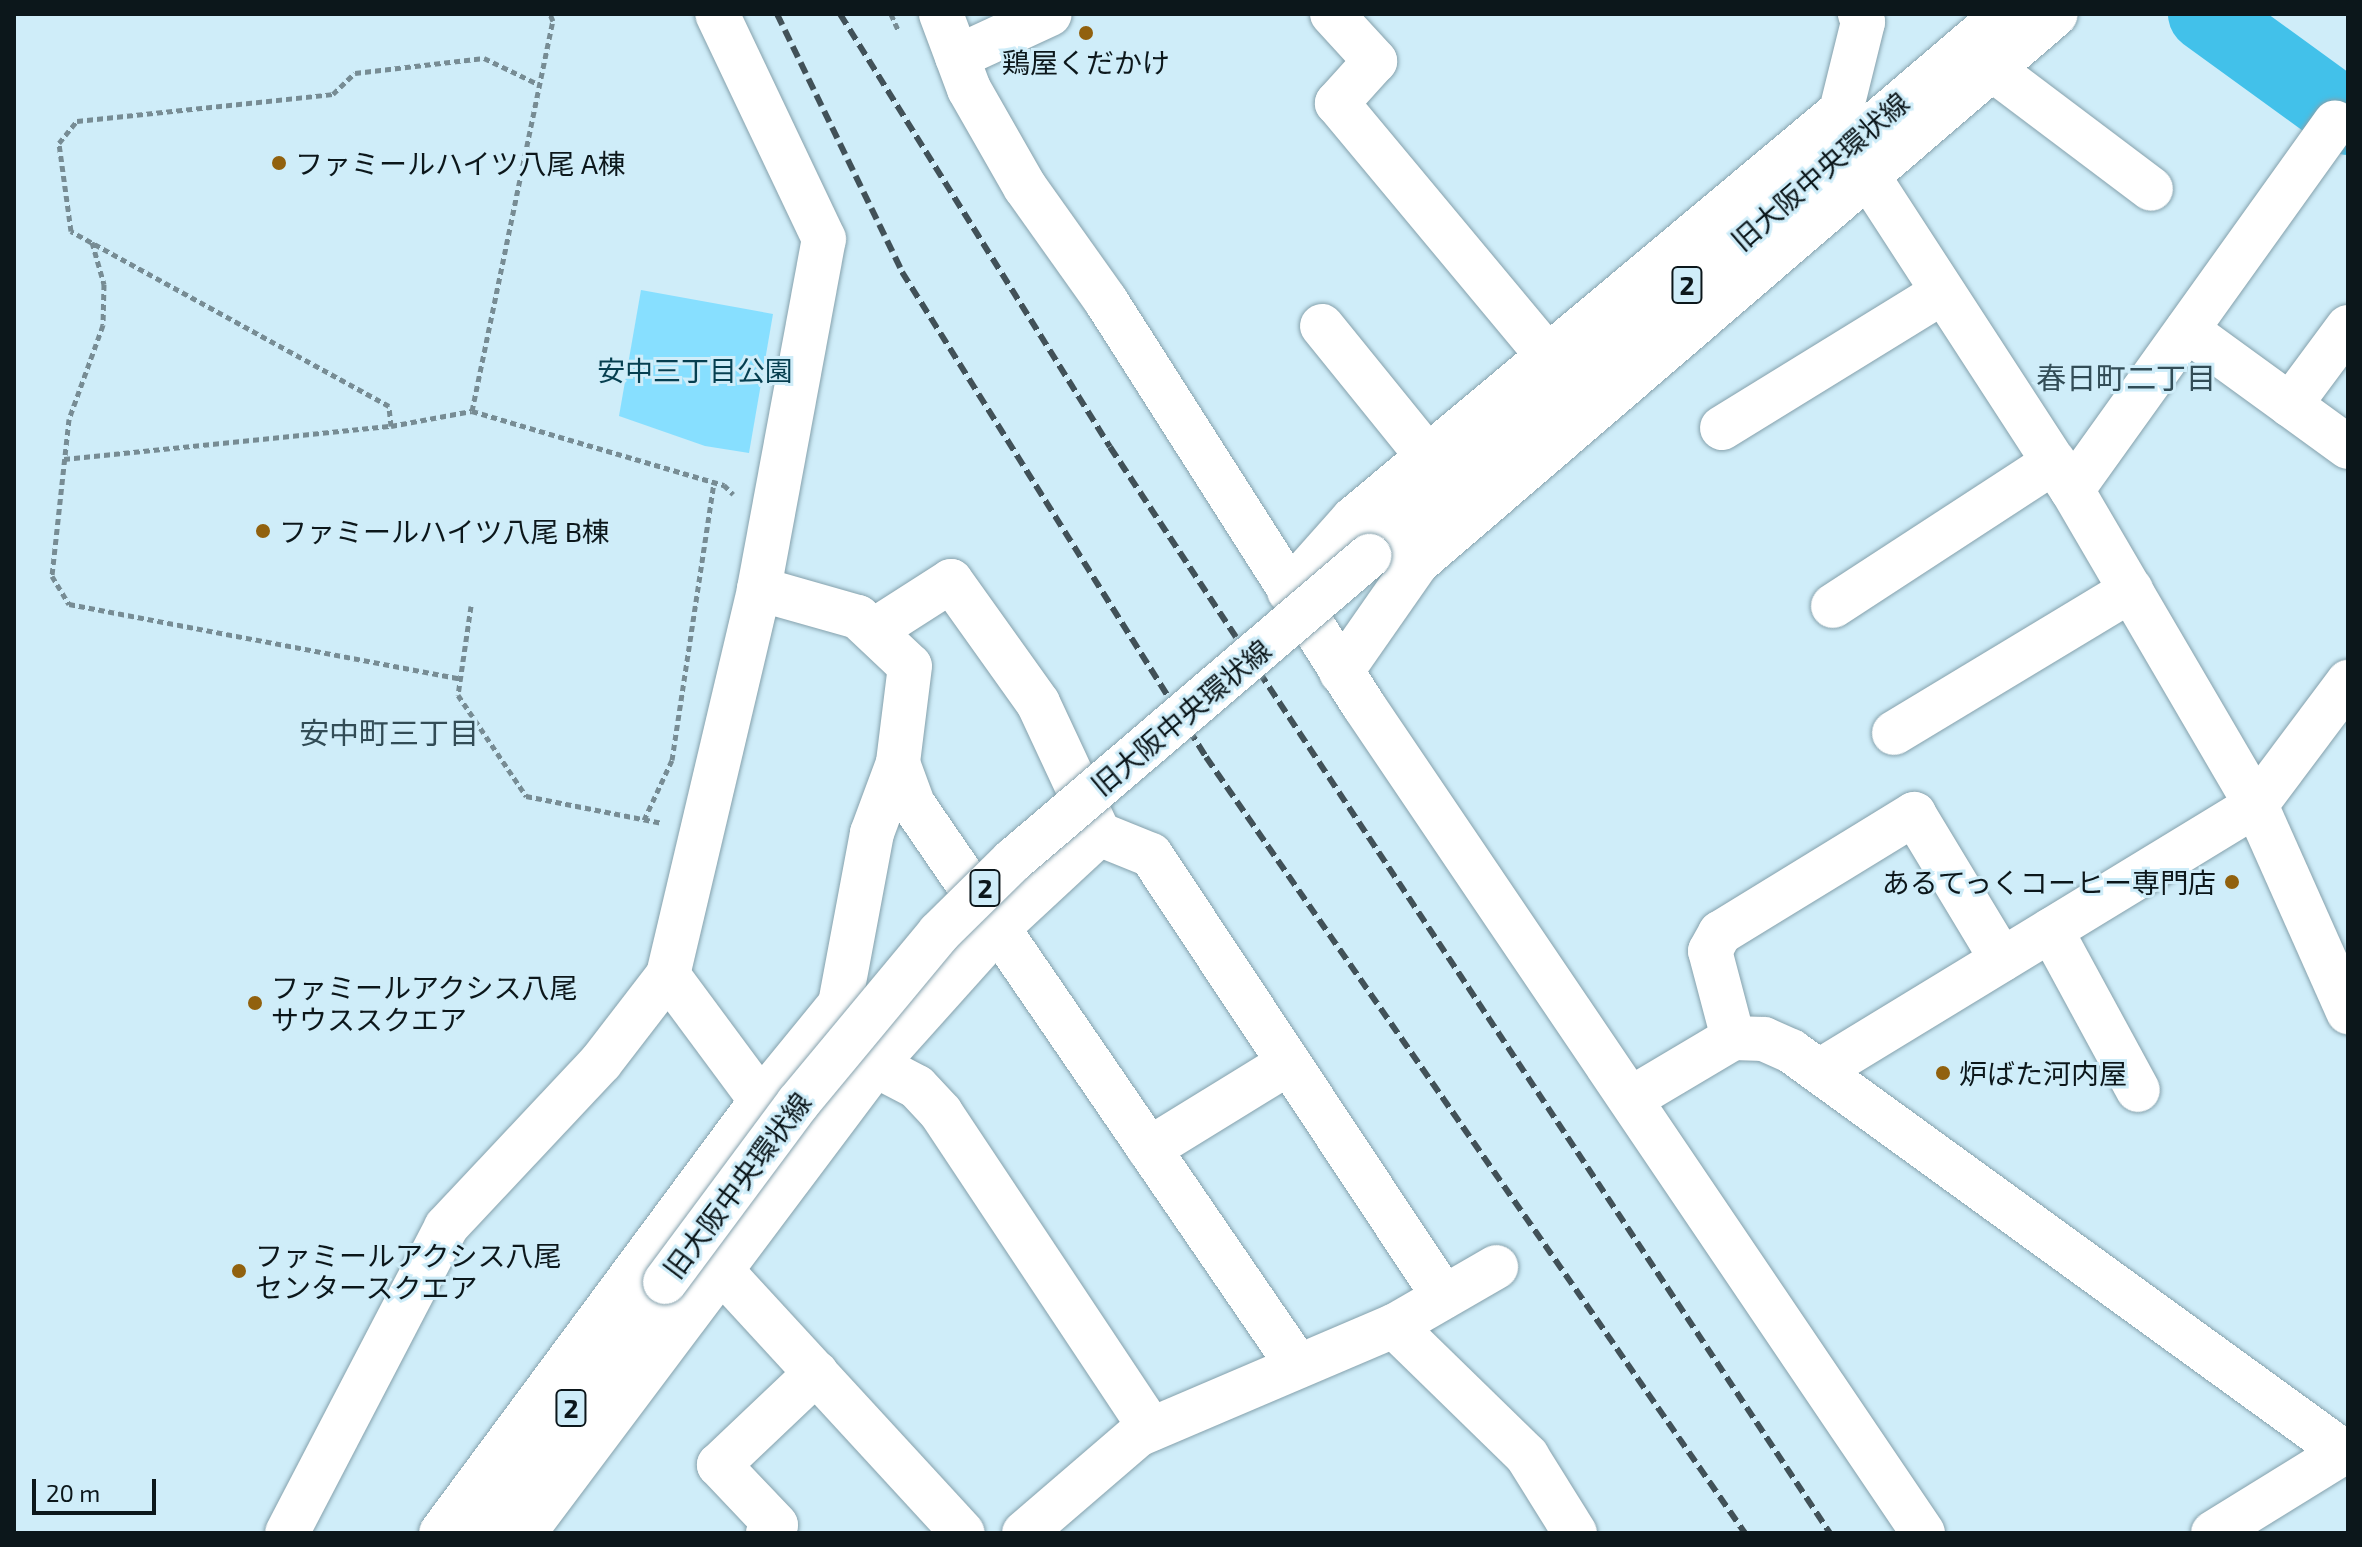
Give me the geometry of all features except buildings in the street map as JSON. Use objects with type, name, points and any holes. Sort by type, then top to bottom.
[{"type":"street","points":[[287,1533],[446,1227],[601,1062],[668,975],[759,589],[824,239],[717,14]]},
{"type":"street","points":[[941,14],[957,57],[1025,187],[1106,301],[1341,672],[1632,1098],[1923,1533]]},
{"type":"street","points":[[957,57],[1050,14]]},
{"type":"street","points":[[1332,14],[1375,61],[1337,103],[1548,356]]},
{"type":"street","points":[[1289,591],[1353,519],[1841,111],[1863,22],[1860,14]]},
{"type":"street","name":"旧大阪中央環状線","points":[[478,1533],[807,1092],[939,933],[1012,861],[2004,14]]},
{"type":"street","points":[[1341,672],[1417,563],[2056,14]]},
{"type":"street","points":[[1992,69],[2151,189]]},
{"type":"street","points":[[1833,606],[2063,476],[2187,330],[2335,123]]},
{"type":"street","points":[[1868,176],[2063,476],[2256,805],[2348,1012]]},
{"type":"street","points":[[1722,428],[1943,292]]},
{"type":"street","points":[[1322,326],[1428,457]]},
{"type":"street","points":[[2290,405],[2348,327]]},
{"type":"street","points":[[2187,330],[2348,447]]},
{"type":"street","points":[[876,629],[951,581],[1038,703],[1099,834],[1151,855],[1444,1297]]},
{"type":"street","points":[[441,1533],[761,1101],[840,1004],[872,833],[898,763],[910,666],[876,629],[858,617],[759,589]]},
{"type":"street","points":[[1894,733],[2131,590]]},
{"type":"street","points":[[1821,1070],[2256,805],[2348,682]]},
{"type":"street","points":[[898,763],[913,804],[1298,1366]]},
{"type":"street","points":[[1733,1038],[1710,951],[1720,933],[1914,814],[2002,960]]},
{"type":"street","points":[[524,1533],[803,1155],[875,1065],[998,928],[1099,834]]},
{"type":"street","points":[[2051,930],[2138,1090]]},
{"type":"street","points":[[668,975],[803,1155]]},
{"type":"street","points":[[840,1004],[875,1065],[917,1087],[941,1113],[1151,1429]]},
{"type":"street","points":[[1632,1098],[1733,1038],[1764,1039],[1821,1070],[2346,1454],[2213,1533]]},
{"type":"street","points":[[1149,1149],[1289,1063]]},
{"type":"street","points":[[1024,1533],[1138,1435],[1394,1326],[1496,1267]]},
{"type":"street","points":[[719,1268],[963,1533]]},
{"type":"street","points":[[1394,1326],[1527,1456],[1575,1533]]},
{"type":"street","points":[[768,1533],[776,1525],[719,1465],[816,1373]]},
{"type":"path","points":[[472,411],[540,85],[550,14]]},
{"type":"path","points":[[391,426],[389,406],[71,231],[59,143],[77,121],[333,94],[355,73],[484,58],[540,85]]},
{"type":"path","points":[[91,241],[104,284],[103,325],[76,390],[64,459],[52,576],[69,604],[461,679]]},
{"type":"path","points":[[64,459],[391,426],[472,411],[724,485]]},
{"type":"path","points":[[644,820],[672,760],[714,482]]},
{"type":"path","points":[[471,606],[458,695],[526,796],[702,832]]},
{"type":"green space","name":"安中三丁目公園","points":[[641,290],[773,314],[749,453],[705,446],[619,416]]},
{"type":"waterway","points":[[2205,14],[2348,118]]},
{"type":"railway","points":[[777,14],[902,272],[1206,757],[1745,1533]]},
{"type":"railway","points":[[840,14],[1110,447],[1830,1533]]},
{"type":"place","name":"鶏屋くだかけ","points":[[1086,33]]},
{"type":"place","name":"ファミールハイツ八尾 A棟","points":[[279,163]]},
{"type":"place","name":"ファミールハイツ八尾 B棟","points":[[263,531]]},
{"type":"place","name":"あるてっくコーヒー専門店","points":[[2232,882]]},
{"type":"place","name":"ファミールアクシス八尾 サウススクエア","points":[[255,1003]]},
{"type":"place","name":"炉ばた河内屋","points":[[1943,1073]]},
{"type":"place","name":"ファミールアクシス八尾 センタースクエア","points":[[239,1271]]},
{"type":"district","name":"春日町二丁目","points":[[2126,377]]},
{"type":"district","name":"安中町三丁目","points":[[389,732]]}]
